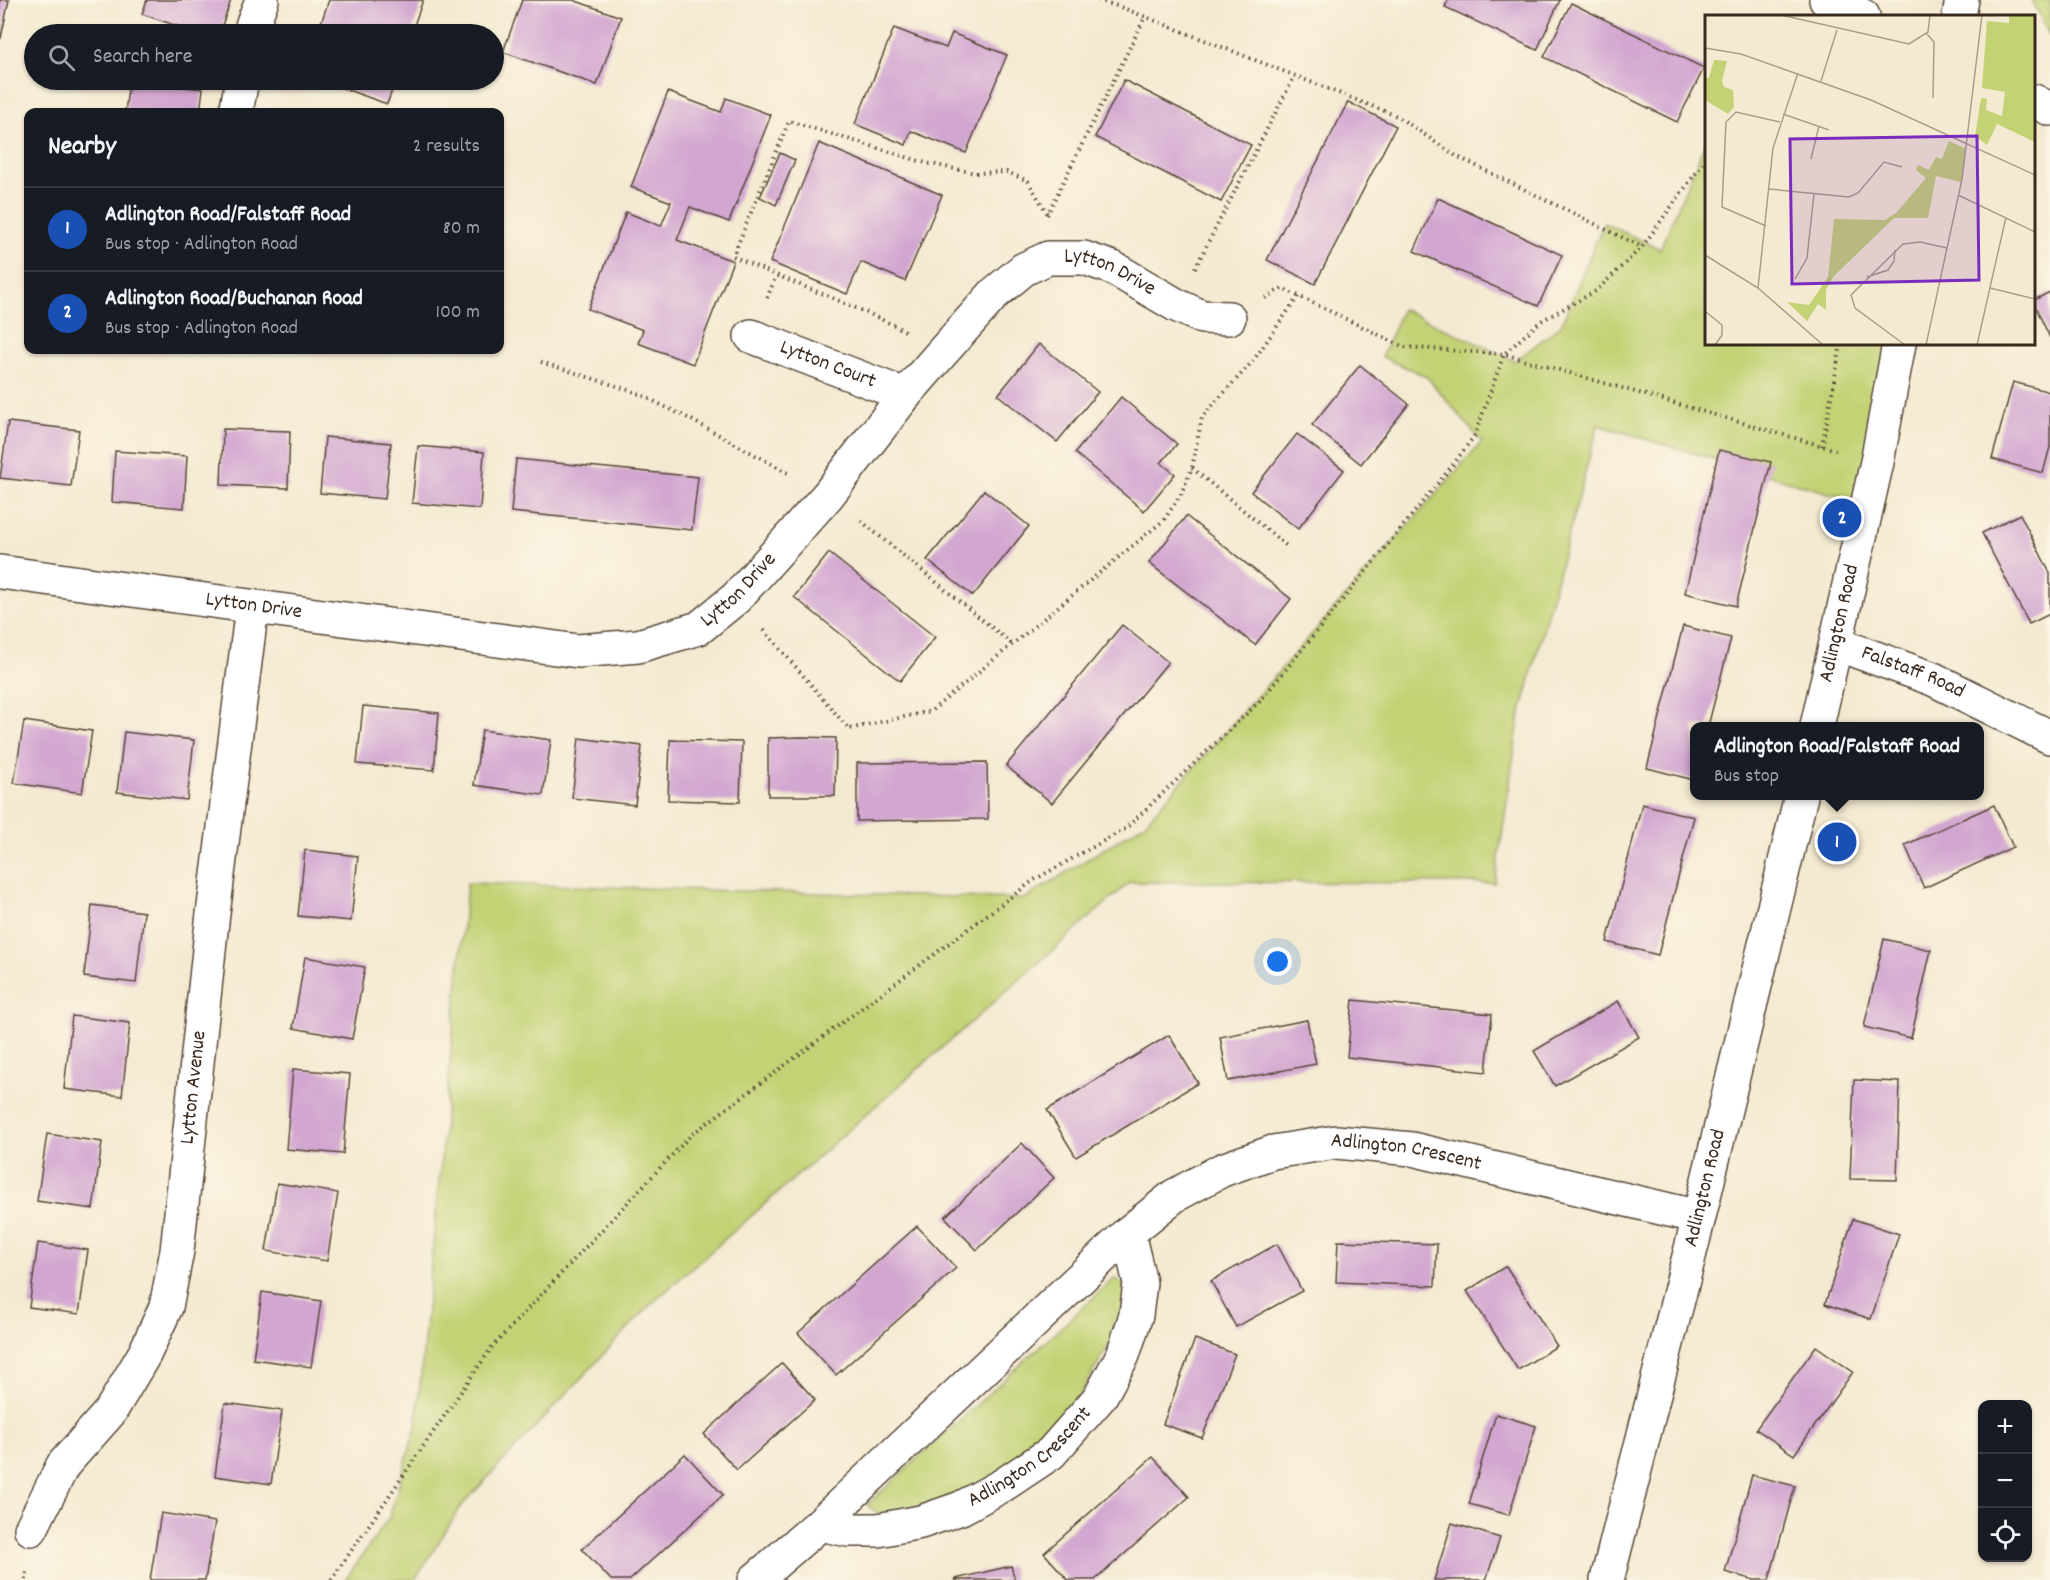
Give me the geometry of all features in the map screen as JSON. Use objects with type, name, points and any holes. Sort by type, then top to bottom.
[{"type":"street","points":[[253,24],[262,0]]},
{"type":"street","points":[[1826,0],[1861,15]]},
{"type":"street","points":[[1959,15],[1962,0]]},
{"type":"street","points":[[237,108],[240,90]]},
{"type":"street","points":[[2035,101],[2050,109]]},
{"type":"street","name":"Lytton Drive","points":[[0,572],[578,651],[638,646],[699,628],[736,598],[828,495],[905,395],[939,356],[995,293],[1024,268],[1048,258],[1084,258],[1113,268],[1176,305],[1202,317],[1229,318]]},
{"type":"street","name":"Lytton Court","points":[[751,336],[905,395]]},
{"type":"street","name":"Adlington Road","points":[[1818,722],[1877,462],[1899,345]]},
{"type":"street","name":"Lytton Avenue","points":[[31,1529],[63,1465],[110,1412],[145,1353],[166,1307],[177,1251],[212,922],[252,607]]},
{"type":"street","name":"Falstaff Road","points":[[1837,644],[1933,679],[2050,737]]},
{"type":"street","name":"Adlington Road","points":[[1607,1580],[1699,1217],[1800,800]]},
{"type":"street","name":"Adlington Crescent","points":[[755,1580],[820,1524],[1128,1233],[1174,1196],[1222,1170],[1273,1152],[1336,1142],[1412,1149],[1699,1217]]},
{"type":"street","name":"Adlington Crescent","points":[[820,1524],[848,1530],[878,1530],[921,1522],[962,1508],[1003,1485],[1051,1453],[1100,1397],[1123,1355],[1136,1315],[1140,1283],[1128,1233]]},
{"type":"path","points":[[1098,0],[1397,116],[1456,156],[1642,247]]},
{"type":"path","points":[[1048,258],[1047,213],[1145,17]]},
{"type":"path","points":[[1176,305],[1294,77]]},
{"type":"path","points":[[939,356],[908,332],[868,312],[776,276],[733,256],[789,121],[926,163],[975,173],[1007,172],[1028,181],[1047,213]]},
{"type":"path","points":[[331,1580],[492,1347],[691,1135],[1034,880],[1125,829],[1260,701],[1475,435],[1504,354],[1541,321],[1596,291],[1642,247],[1705,162]]},
{"type":"path","points":[[1229,318],[1282,288],[1404,347],[1504,354],[1877,462]]},
{"type":"path","points":[[736,598],[849,729],[931,711],[1164,520],[1181,494],[1192,468],[1202,417],[1253,361],[1299,295]]},
{"type":"path","points":[[1822,446],[1841,345]]},
{"type":"path","points":[[541,362],[634,392],[688,418],[828,495],[1012,644]]},
{"type":"path","points":[[1192,468],[1288,548]]},
{"type":"green space","points":[[2032,0],[2050,0],[2050,37]]},
{"type":"green space","points":[[1705,143],[1705,345],[1893,345],[1863,503],[1598,425],[1519,720],[1495,883],[1130,882],[649,1306],[462,1505],[415,1580],[345,1580],[389,1518],[416,1427],[467,883],[1024,899],[1144,824],[1482,442],[1426,376],[1382,357],[1402,309],[1515,361],[1561,325],[1604,223],[1660,249]]},
{"type":"green space","points":[[1115,1278],[1129,1289],[1115,1334],[1074,1405],[1003,1474],[936,1503],[879,1514],[867,1505]]},
{"type":"building","points":[[0,0],[9,0],[1,38],[0,37]]},
{"type":"building","points":[[147,0],[231,0],[223,24],[172,24],[142,14]]},
{"type":"building","points":[[329,0],[423,0],[415,24],[321,24]]},
{"type":"building","points":[[522,0],[573,0],[621,17],[597,85],[504,52]]},
{"type":"building","points":[[1448,0],[1560,0],[1537,50],[1445,7]]},
{"type":"building","points":[[1571,3],[1704,68],[1677,122],[1544,57]]},
{"type":"building","points":[[894,28],[946,48],[952,33],[1007,55],[966,153],[911,131],[906,145],[855,124]]},
{"type":"building","points":[[1124,80],[1251,145],[1221,202],[1095,137]]},
{"type":"building","points":[[128,90],[203,90],[201,108],[126,108]]},
{"type":"building","points":[[348,90],[392,90],[387,104]]},
{"type":"building","points":[[668,92],[721,112],[726,98],[771,115],[729,222],[690,207],[677,240],[733,261],[693,364],[638,343],[643,330],[588,309],[626,212],[661,226],[671,202],[631,187]]},
{"type":"building","points":[[1348,102],[1396,126],[1315,284],[1267,260]]},
{"type":"building","points":[[819,143],[942,195],[905,281],[861,262],[847,294],[770,262]]},
{"type":"building","points":[[780,153],[795,160],[776,205],[760,197]]},
{"type":"building","points":[[1438,198],[1562,255],[1538,306],[1414,251]]},
{"type":"building","points":[[2050,292],[2050,338],[2035,305],[2035,300]]},
{"type":"building","points":[[1039,344],[1098,392],[1057,442],[998,395]]},
{"type":"building","points":[[1360,365],[1409,404],[1361,464],[1312,425]]},
{"type":"building","points":[[2013,382],[2050,392],[2050,447],[2043,473],[1992,459]]},
{"type":"building","points":[[1121,397],[1177,444],[1161,463],[1175,474],[1144,511],[1075,453]]},
{"type":"building","points":[[8,422],[79,430],[71,486],[0,478]]},
{"type":"building","points":[[223,429],[290,431],[288,488],[221,485]]},
{"type":"building","points":[[1297,434],[1344,470],[1298,529],[1251,492]]},
{"type":"building","points":[[325,437],[391,443],[385,499],[320,493]]},
{"type":"building","points":[[418,446],[484,452],[480,509],[412,503]]},
{"type":"building","points":[[1719,450],[1771,462],[1736,606],[1685,593]]},
{"type":"building","points":[[115,451],[187,456],[184,508],[112,502]]},
{"type":"building","points":[[516,459],[698,477],[692,530],[511,512]]},
{"type":"building","points":[[984,490],[1029,526],[973,596],[927,560]]},
{"type":"building","points":[[2020,514],[2050,573],[2050,614],[2029,624],[1982,533]]},
{"type":"building","points":[[1186,516],[1291,599],[1255,645],[1149,563]]},
{"type":"building","points":[[829,553],[935,637],[900,681],[794,597]]},
{"type":"building","points":[[1122,625],[1168,662],[1052,803],[1006,766]]},
{"type":"building","points":[[1683,626],[1731,638],[1709,722],[1690,722],[1690,779],[1647,768]]},
{"type":"building","points":[[363,706],[439,713],[434,770],[357,764]]},
{"type":"building","points":[[24,721],[92,731],[82,793],[14,783]]},
{"type":"building","points":[[482,730],[551,740],[543,795],[474,785]]},
{"type":"building","points":[[124,732],[194,740],[187,800],[117,792]]},
{"type":"building","points":[[579,738],[642,746],[635,805],[572,798]]},
{"type":"building","points":[[768,738],[836,738],[835,796],[768,796]]},
{"type":"building","points":[[670,740],[742,742],[740,802],[668,800]]},
{"type":"building","points":[[987,762],[988,819],[857,821],[857,763]]},
{"type":"building","points":[[1642,804],[1694,817],[1658,955],[1607,942]]},
{"type":"building","points":[[1994,805],[2013,847],[1924,888],[1905,845]]},
{"type":"building","points":[[305,850],[358,856],[351,921],[298,916]]},
{"type":"building","points":[[92,905],[144,912],[136,983],[84,977]]},
{"type":"building","points":[[1884,939],[1931,950],[1911,1038],[1864,1027]]},
{"type":"building","points":[[305,957],[365,967],[352,1039],[293,1028]]},
{"type":"building","points":[[1353,1000],[1492,1014],[1486,1072],[1347,1057]]},
{"type":"building","points":[[1618,1001],[1639,1037],[1555,1086],[1534,1051]]},
{"type":"building","points":[[72,1016],[130,1023],[122,1096],[64,1089]]},
{"type":"building","points":[[1307,1020],[1316,1064],[1228,1081],[1220,1037]]},
{"type":"building","points":[[1169,1035],[1198,1083],[1076,1157],[1047,1110]]},
{"type":"building","points":[[293,1069],[350,1074],[343,1154],[286,1149]]},
{"type":"building","points":[[1854,1080],[1900,1082],[1897,1180],[1850,1179]]},
{"type":"building","points":[[47,1134],[102,1142],[93,1209],[37,1201]]},
{"type":"building","points":[[1022,1143],[1054,1178],[977,1250],[945,1217]]},
{"type":"building","points":[[277,1183],[338,1193],[327,1261],[266,1251]]},
{"type":"building","points":[[1853,1219],[1899,1234],[1871,1319],[1825,1304]]},
{"type":"building","points":[[917,1226],[956,1268],[836,1375],[798,1333]]},
{"type":"building","points":[[1338,1241],[1437,1244],[1435,1286],[1336,1282]]},
{"type":"building","points":[[38,1243],[88,1250],[79,1314],[29,1307]]},
{"type":"building","points":[[1277,1244],[1302,1291],[1236,1327],[1211,1281]]},
{"type":"building","points":[[1506,1266],[1557,1346],[1518,1370],[1467,1291]]},
{"type":"building","points":[[262,1292],[321,1301],[311,1367],[253,1359]]},
{"type":"building","points":[[1195,1339],[1235,1354],[1202,1438],[1163,1424]]},
{"type":"building","points":[[1816,1346],[1853,1372],[1794,1455],[1756,1429]]},
{"type":"building","points":[[782,1363],[815,1400],[737,1470],[704,1434]]},
{"type":"building","points":[[225,1403],[282,1411],[271,1484],[215,1476]]},
{"type":"building","points":[[1496,1414],[1536,1426],[1509,1515],[1469,1504]]},
{"type":"building","points":[[685,1454],[723,1495],[630,1580],[611,1580],[582,1549]]},
{"type":"building","points":[[1153,1457],[1189,1497],[1095,1580],[1068,1580],[1044,1553]]},
{"type":"building","points":[[1752,1475],[1795,1486],[1769,1580],[1754,1580],[1725,1572]]},
{"type":"building","points":[[161,1513],[215,1522],[205,1580],[150,1580]]},
{"type":"building","points":[[1452,1523],[1500,1538],[1486,1580],[1434,1580]]},
{"type":"building","points":[[1011,1566],[1015,1580],[955,1580],[955,1579]]},
{"type":"place","name":"Adlington Road/Buchanan Road","points":[[1842,518]]},
{"type":"place","name":"Adlington Road/Falstaff Road","points":[[1837,842]]}]
